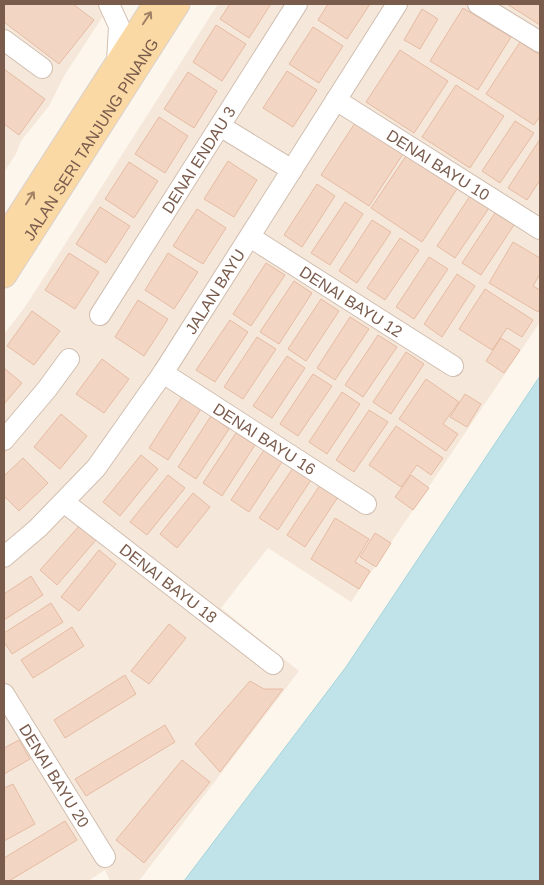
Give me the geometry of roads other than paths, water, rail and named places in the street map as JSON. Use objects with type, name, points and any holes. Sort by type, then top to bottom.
[{"type":"main road","name":"JALAN SERI TANJUNG PINANG","points":[[4,240],[156,4]]},
{"type":"main road","name":"JALAN SERI TANJUNG PINANG","points":[[4,275],[177,4]]},
{"type":"street","points":[[117,62],[120,26],[109,4],[125,4]]},
{"type":"street","name":"DENAI ENDAU 3","points":[[100,315],[298,4]]},
{"type":"street","name":"JALAN BAYU","points":[[4,557],[65,503],[96,468],[163,373],[397,4]]},
{"type":"street","points":[[478,4],[540,42]]},
{"type":"street","points":[[4,40],[42,68]]},
{"type":"street","name":"DENAI BAYU 10","points":[[336,100],[540,229]]},
{"type":"street","points":[[220,126],[292,170]]},
{"type":"street","name":"DENAI BAYU 12","points":[[250,237],[453,366]]},
{"type":"street","points":[[4,440],[47,389],[69,359]]},
{"type":"street","name":"DENAI BAYU 16","points":[[163,373],[366,504]]},
{"type":"street","name":"DENAI BAYU 18","points":[[65,503],[272,664]]},
{"type":"street","name":"DENAI BAYU 20","points":[[4,694],[105,858]]},
{"type":"water","points":[[540,376],[540,881],[184,881],[346,667]]}]
